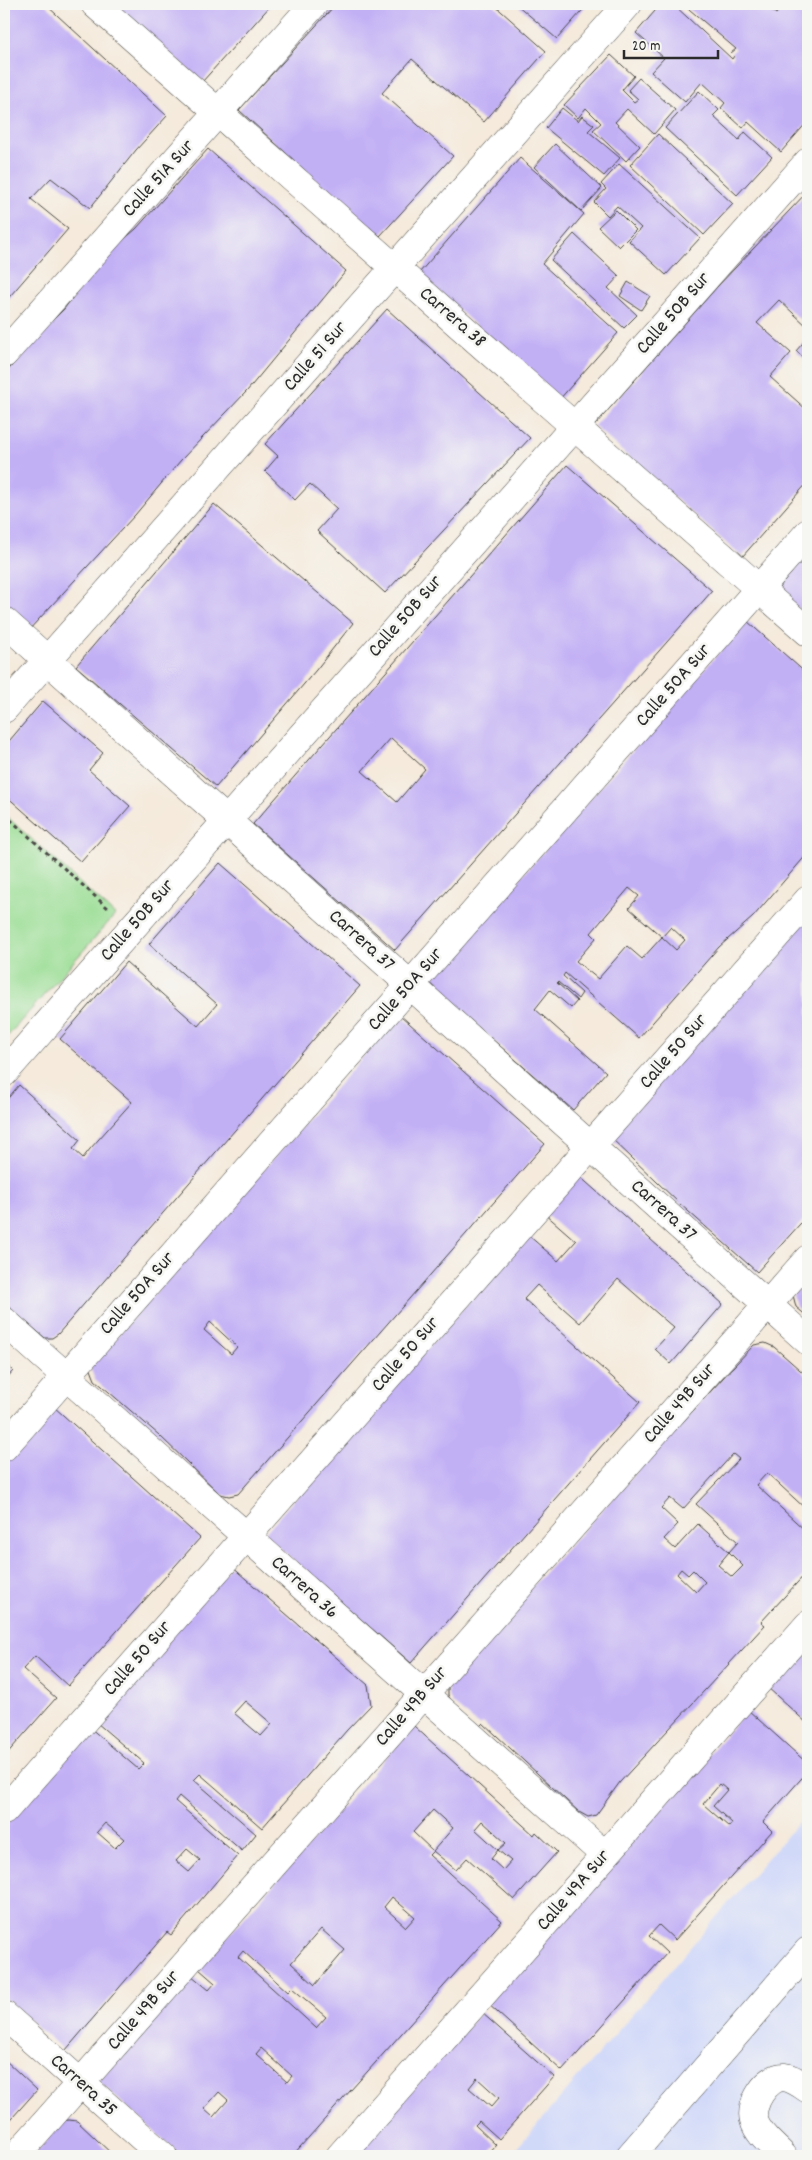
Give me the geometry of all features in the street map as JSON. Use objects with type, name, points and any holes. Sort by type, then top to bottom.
[{"type":"street","name":"Carrera 38","points":[[96,4],[808,632]]},
{"type":"street","name":"Calle 51A Sur","points":[[4,354],[314,4]]},
{"type":"street","name":"Calle 51 Sur","points":[[4,709],[628,4]]},
{"type":"street","name":"Calle 50B Sur","points":[[4,1073],[808,162]]},
{"type":"street","name":"Calle 50A Sur","points":[[4,1447],[808,533]]},
{"type":"street","name":"Carrera 37","points":[[4,621],[808,1341]]},
{"type":"street","name":"Calle 50 Sur","points":[[4,1810],[808,900]]},
{"type":"street","name":"Calle 49B Sur","points":[[16,2156],[808,1259]]},
{"type":"street","name":"Carrera 36","points":[[4,1321],[605,1855]]},
{"type":"street","name":"Calle 49A Sur","points":[[340,2156],[808,1625]]},
{"type":"street","points":[[630,2156],[808,1951]]},
{"type":"street","name":"Carrera 35","points":[[4,2015],[162,2156]]},
{"type":"street","points":[[783,2156],[762,2134],[754,2120],[753,2106],[770,2081],[782,2077],[796,2081],[808,2089]]},
{"type":"path","points":[[4,814],[115,915]]},
{"type":"shaded area","points":[[808,1811],[808,2156],[510,2156]]},
{"type":"green space","points":[[4,814],[115,915],[4,1040]]},
{"type":"building","points":[[9,4],[45,4],[167,116],[136,150],[90,208],[51,178],[31,199],[68,229],[4,303],[4,10]]},
{"type":"building","points":[[114,4],[272,4],[202,82]]},
{"type":"building","points":[[336,4],[493,4],[546,51],[484,122],[412,59],[382,93],[453,156],[380,236],[345,207],[239,110]]},
{"type":"building","points":[[516,4],[588,4],[557,39]]},
{"type":"building","points":[[661,4],[673,4],[732,59],[734,56],[731,53],[736,49],[683,4],[765,4],[776,14],[785,4],[808,4],[808,121],[781,152],[748,122],[743,128],[721,108],[725,103],[702,82],[685,102],[651,72],[664,58],[636,33]]},
{"type":"building","points":[[611,55],[634,76],[622,90],[634,102],[638,99],[628,90],[639,78],[675,110],[654,134],[627,109],[615,122],[640,146],[626,161],[593,130],[601,123],[586,108],[578,118],[564,105]]},
{"type":"building","points":[[699,91],[719,110],[713,116],[739,140],[745,132],[772,157],[737,195],[665,128]]},
{"type":"building","points":[[562,108],[578,121],[582,116],[594,125],[588,131],[620,158],[604,176],[546,128]]},
{"type":"building","points":[[658,134],[733,204],[704,235],[630,165]]},
{"type":"building","points":[[555,144],[602,188],[581,211],[534,167]]},
{"type":"building","points":[[208,149],[346,271],[247,391],[181,460],[135,515],[27,632],[4,609],[4,375],[39,334],[64,309],[103,257],[136,229]]},
{"type":"building","points":[[520,158],[584,214],[542,264],[618,333],[558,401],[419,273]]},
{"type":"building","points":[[619,164],[700,238],[666,275],[629,241],[641,228],[617,206],[608,216],[594,202],[606,189],[601,184]]},
{"type":"building","points":[[808,191],[808,327],[779,300],[757,323],[791,353],[770,377],[808,411],[808,482],[742,557],[594,426],[717,287]]},
{"type":"building","points":[[616,210],[636,230],[619,247],[598,227]]},
{"type":"building","points":[[574,234],[619,276],[608,288],[637,315],[624,328],[551,260]]},
{"type":"building","points":[[628,282],[650,296],[641,310],[620,296]]},
{"type":"building","points":[[387,309],[530,438],[385,593],[317,531],[337,509],[310,484],[295,500],[265,471],[278,456],[265,444]]},
{"type":"building","points":[[808,337],[808,362],[796,351]]},
{"type":"building","points":[[567,465],[712,591],[395,950],[253,824]],"holes":[[[391,738],[425,769],[397,802],[362,771]]]},
{"type":"building","points":[[214,504],[353,623],[316,670],[216,787],[76,666]]},
{"type":"building","points":[[808,553],[808,617],[777,590]]},
{"type":"building","points":[[747,621],[808,675],[808,853],[753,917],[719,947],[639,1038],[565,973],[563,976],[582,993],[578,999],[557,983],[577,1001],[571,1008],[550,990],[535,1009],[606,1072],[573,1110],[428,983]],"holes":[[[629,888],[639,896],[629,908],[662,937],[642,959],[627,946],[598,979],[576,961],[596,938],[591,933]],[[671,927],[685,940],[676,950],[662,937]]]},
{"type":"building","points":[[43,701],[103,753],[89,770],[130,806],[81,862],[4,794],[4,747]]},
{"type":"building","points":[[220,863],[360,986],[58,1334],[52,1338],[45,1338],[4,1303],[4,1103],[19,1085],[80,1140],[73,1149],[83,1158],[132,1102],[60,1039],[126,962],[198,1026],[217,1004],[149,944]]},
{"type":"building","points":[[808,913],[808,1215],[757,1272],[680,1204],[610,1137]]},
{"type":"building","points":[[400,1015],[545,1144],[238,1494],[229,1496],[220,1494],[159,1435],[95,1380],[90,1367]],"holes":[[[210,1322],[237,1347],[231,1354],[204,1330]]]},
{"type":"building","points":[[577,1174],[723,1304],[671,1364],[655,1349],[674,1328],[618,1279],[580,1323],[537,1285],[524,1299],[640,1402],[411,1663],[264,1534],[528,1235],[558,1261],[576,1241],[544,1213]]},
{"type":"building","points":[[808,1275],[808,1317],[796,1307],[793,1295]]},
{"type":"building","points":[[765,1343],[774,1347],[808,1377],[808,1511],[767,1473],[756,1485],[808,1533],[808,1571],[761,1622],[765,1625],[620,1782],[596,1815],[588,1817],[579,1812],[483,1723],[480,1726],[453,1704],[448,1695],[448,1685],[499,1623],[754,1345]],"holes":[[[733,1454],[739,1459],[696,1504],[738,1542],[729,1552],[698,1524],[675,1549],[664,1539],[678,1524],[661,1508],[670,1498],[683,1509]],[[729,1552],[743,1566],[732,1577],[718,1565]],[[681,1569],[688,1575],[693,1570],[705,1582],[696,1592],[677,1574]]]},
{"type":"building","points":[[4,1363],[13,1371],[4,1381]]},
{"type":"building","points":[[54,1407],[200,1538],[68,1686],[35,1656],[23,1669],[56,1698],[4,1757],[4,1464]]},
{"type":"building","points":[[231,1566],[368,1685],[371,1705],[262,1828],[200,1774],[194,1780],[256,1834],[242,1851],[179,1796],[175,1801],[238,1856],[171,1935],[167,1932],[65,2051],[4,1998],[4,1827],[89,1727],[138,1769],[144,1763],[97,1723]],"holes":[[[245,1701],[272,1724],[261,1736],[234,1713]],[[105,1823],[124,1839],[115,1848],[97,1832]],[[187,1849],[200,1860],[189,1872],[176,1861]]]},
{"type":"building","points":[[808,1639],[808,1724],[767,1687]]},
{"type":"building","points":[[748,1710],[808,1764],[808,1771],[763,1822],[772,1831],[675,1940],[659,1925],[649,1936],[667,1953],[562,2071],[487,2003]],"holes":[[[720,1784],[727,1790],[713,1806],[732,1823],[729,1827],[703,1804]]]},
{"type":"building","points":[[414,1726],[534,1835],[536,1832],[557,1852],[514,1900],[467,1858],[456,1870],[433,1851],[429,1855],[502,1921],[292,2156],[182,2156],[98,2081],[191,1975],[209,1990],[215,1983],[199,1969]],"holes":[[[433,1810],[453,1828],[433,1851],[413,1832]],[[482,1821],[506,1843],[498,1850],[475,1829]],[[498,1850],[511,1861],[503,1870],[491,1859]],[[392,1897],[415,1917],[406,1927],[384,1907]],[[321,1929],[345,1950],[315,1985],[291,1963]],[[243,1951],[288,1992],[292,1988],[326,2017],[316,2028],[238,1957]],[[261,2048],[292,2076],[287,2082],[256,2054]],[[219,2092],[228,2100],[213,2117],[204,2109]]]},
{"type":"building","points":[[481,2012],[554,2077],[499,2139],[479,2121],[475,2125],[496,2145],[486,2156],[354,2156]],"holes":[[[477,2078],[499,2098],[491,2107],[469,2088]]]},
{"type":"building","points":[[4,2059],[37,2090],[4,2127]]},
{"type":"building","points":[[63,2121],[77,2121],[114,2156],[33,2156]]}]
